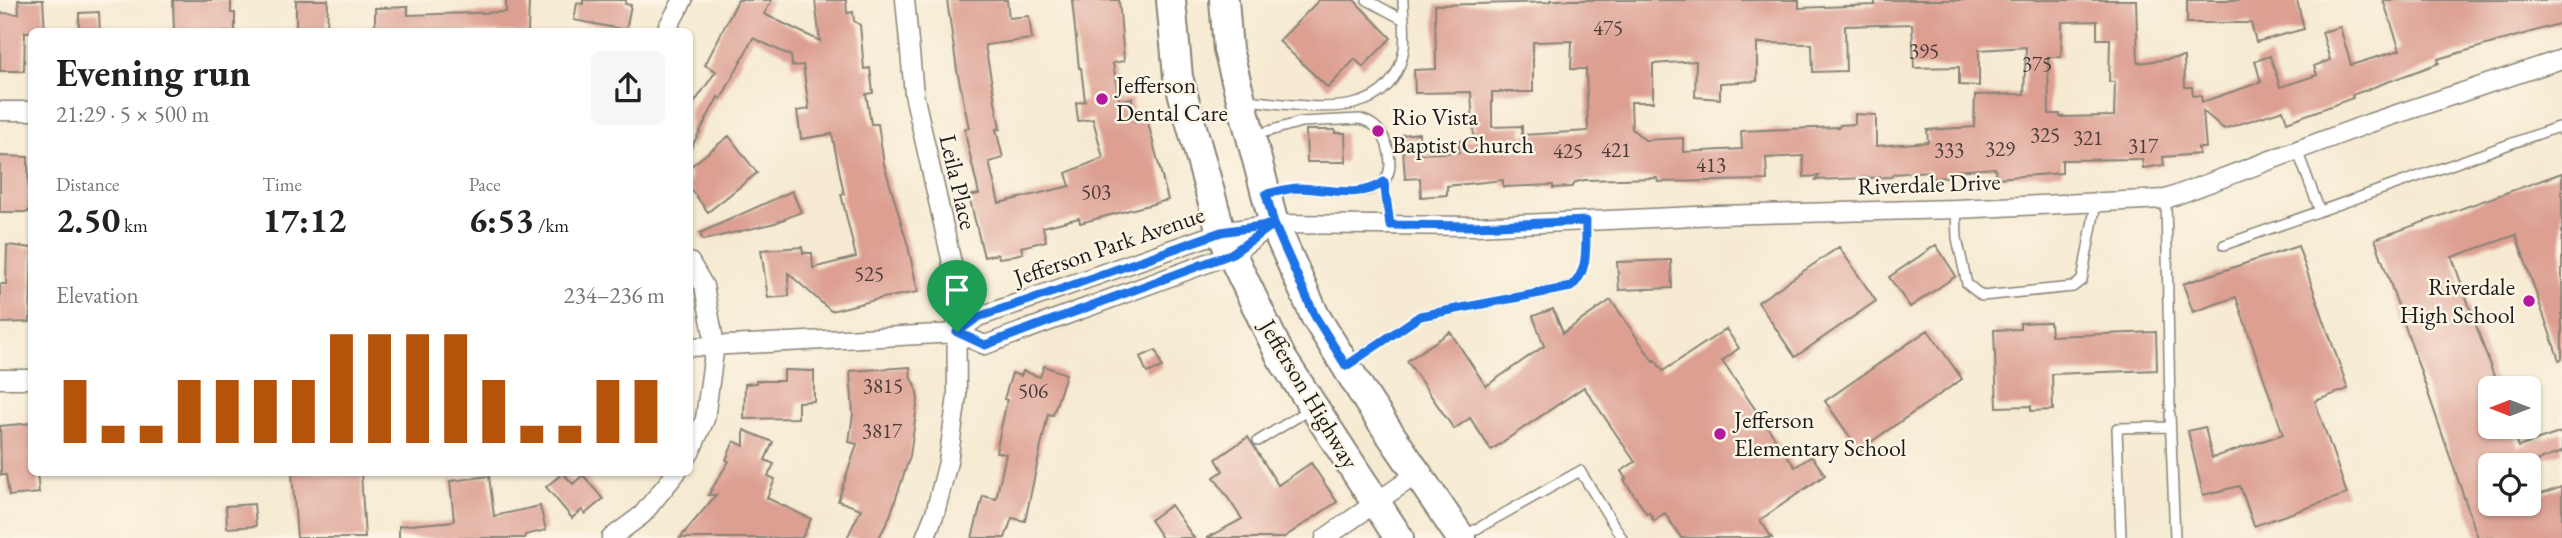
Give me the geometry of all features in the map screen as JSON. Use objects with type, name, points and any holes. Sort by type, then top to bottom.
[{"type":"main road","name":"Jefferson Highway","points":[[1171,0],[1178,77],[1226,243],[1281,357],[1399,538]]},
{"type":"main road","name":"Jefferson Highway","points":[[1224,0],[1228,50],[1274,224],[1315,316],[1461,538]]},
{"type":"street","points":[[667,28],[683,0]]},
{"type":"street","name":"Leila Place","points":[[905,0],[914,94],[956,281],[957,396],[948,463],[935,513],[925,538]]},
{"type":"street","name":"Riverdale Drive","points":[[1274,224],[1476,226],[2166,199],[2370,123],[2562,60]]},
{"type":"street","points":[[0,111],[28,111]]},
{"type":"street","name":"Jefferson Park Avenue","points":[[693,347],[957,332],[985,345],[1274,224]]},
{"type":"street","name":"Jefferson Park Avenue","points":[[957,332],[978,317],[1059,290],[1226,243]]},
{"type":"street","points":[[693,267],[704,286],[715,345],[705,419],[693,446]]},
{"type":"street","points":[[0,379],[28,379]]},
{"type":"street","points":[[1325,538],[1417,474]]},
{"type":"street","points":[[611,538],[642,515],[674,476]]},
{"type":"lane","points":[[1367,0],[1404,20]]},
{"type":"lane","points":[[1241,100],[1313,108],[1346,107],[1374,99],[1398,72],[1404,48],[1403,0]]},
{"type":"lane","points":[[1251,136],[1301,122],[1360,119],[1369,121],[1387,142],[1389,173],[1384,182],[1374,189],[1326,191],[1297,188],[1266,194]]},
{"type":"lane","points":[[2224,245],[2558,127],[2562,131]]},
{"type":"lane","points":[[2297,150],[2320,211]]},
{"type":"lane","points":[[1384,182],[1390,225]]},
{"type":"lane","points":[[2166,199],[2175,538]]},
{"type":"lane","points":[[1956,209],[1957,238],[1967,284],[1982,296],[2073,287],[2081,280],[2096,203]]},
{"type":"lane","points":[[1346,366],[1420,316],[1571,287],[1579,280],[1584,270],[1586,221]]},
{"type":"lane","points":[[1258,441],[1314,407]]},
{"type":"lane","points":[[2121,538],[2117,428],[2170,427]]},
{"type":"lane","points":[[1461,538],[1580,471],[1622,538]]},
{"type":"building","points":[[18,0],[43,0],[45,28],[28,28],[28,32],[25,32],[24,71],[0,71],[0,13],[19,14]]},
{"type":"building","points":[[173,0],[231,0],[231,13],[235,13],[235,28],[174,28]]},
{"type":"building","points":[[296,0],[328,0],[327,28],[296,28]]},
{"type":"building","points":[[506,0],[529,0],[528,28],[375,28],[375,8],[408,7],[408,15],[506,12]]},
{"type":"building","points":[[583,0],[626,0],[625,4],[631,5],[626,28],[574,20],[577,3],[583,4]]},
{"type":"building","points":[[738,0],[772,0],[764,14],[820,41],[815,0],[846,0],[847,13],[853,12],[854,21],[860,25],[864,69],[870,68],[873,93],[866,94],[871,124],[878,124],[884,164],[908,246],[918,292],[831,311],[788,273],[789,296],[768,298],[761,250],[802,247],[803,253],[812,253],[813,268],[856,257],[841,194],[844,194],[832,134],[801,139],[797,111],[809,109],[803,65],[792,66],[791,56],[753,38],[721,99],[718,97],[693,144],[693,105],[716,71],[705,65]]},
{"type":"building","points":[[947,0],[1007,0],[1009,18],[1029,16],[1032,39],[985,45],[1000,129],[996,129],[1003,158],[989,162],[999,203],[1070,186],[1066,173],[1103,158],[1093,119],[1078,121],[1076,103],[1085,101],[1072,0],[1119,0],[1124,61],[1113,63],[1119,100],[1132,98],[1134,122],[1147,119],[1168,200],[1080,223],[1079,218],[1043,227],[1046,241],[1021,247],[1023,253],[999,258],[998,254],[984,257],[969,196],[979,194],[967,142],[965,129],[969,128]]},
{"type":"building","points":[[1319,0],[1354,0],[1391,38],[1363,67],[1355,59],[1328,88],[1279,41]]},
{"type":"building","points":[[1799,0],[1799,8],[1875,5],[1875,0],[2136,0],[2138,63],[2184,57],[2185,87],[2192,87],[2193,96],[2201,95],[2202,102],[2261,82],[2255,61],[2270,56],[2280,87],[2317,75],[2314,66],[2330,60],[2322,32],[2340,27],[2351,65],[2400,50],[2383,0],[2562,0],[2562,23],[2438,59],[2439,63],[2287,122],[2283,110],[2224,129],[2203,111],[2206,148],[2198,148],[2199,154],[2163,157],[2164,165],[2143,168],[2142,159],[2062,160],[2062,173],[1996,178],[1995,168],[1955,171],[1950,177],[1930,178],[1929,171],[1894,174],[1891,177],[1816,180],[1819,176],[1804,177],[1803,156],[1766,158],[1767,180],[1585,180],[1576,182],[1572,187],[1553,188],[1553,185],[1503,187],[1503,180],[1447,186],[1447,195],[1421,197],[1420,178],[1405,179],[1402,135],[1419,133],[1420,154],[1459,152],[1459,141],[1474,140],[1471,92],[1415,93],[1414,70],[1436,69],[1435,5]],"holes":[[[2097,21],[2097,39],[2110,39],[2109,82],[2115,82],[2114,116],[2060,117],[2060,114],[2049,114],[2048,57],[2061,57],[2062,22]],[[1912,24],[1914,68],[1959,67],[1959,85],[1979,86],[1979,50],[2026,47],[2024,94],[1975,95],[1974,127],[1927,130],[1928,142],[1876,146],[1876,115],[1855,114],[1855,124],[1839,127],[1741,131],[1742,149],[1683,152],[1683,138],[1645,140],[1632,129],[1631,102],[1653,102],[1653,64],[1696,61],[1695,97],[1720,99],[1720,83],[1757,81],[1757,43],[1812,44],[1813,72],[1846,71],[1845,26]],[[1572,41],[1571,69],[1586,69],[1588,131],[1522,135],[1522,126],[1492,127],[1492,92],[1533,92],[1533,42]]]},
{"type":"building","points":[[2187,0],[2297,0],[2304,29],[2256,42],[2251,23],[2187,23]]},
{"type":"building","points":[[99,12],[100,28],[79,28],[79,13]]},
{"type":"building","points":[[1306,130],[1335,130],[1335,133],[1345,133],[1346,162],[1307,162]]},
{"type":"building","points":[[729,136],[757,173],[708,212],[693,192],[693,165]]},
{"type":"building","points":[[0,156],[28,157],[28,212],[0,212]]},
{"type":"building","points":[[2562,173],[2562,359],[2559,360],[2516,235],[2452,257],[2494,376],[2478,376],[2478,439],[2515,439],[2518,447],[2562,432],[2562,452],[2541,459],[2541,453],[2478,453],[2478,516],[2541,516],[2541,494],[2562,487],[2562,538],[2478,538],[2375,239]]},
{"type":"building","points":[[792,191],[801,212],[775,223],[703,240],[700,233]]},
{"type":"building","points":[[7,245],[28,248],[28,322],[0,323],[0,284],[6,284]]},
{"type":"building","points":[[1936,245],[1956,276],[1910,307],[1889,277]]},
{"type":"building","points":[[2298,246],[2348,389],[2315,401],[2347,494],[2254,526],[2240,486],[2203,495],[2188,431],[2205,427],[2212,458],[2283,434],[2236,297],[2193,312],[2183,284]]},
{"type":"building","points":[[1839,247],[1876,301],[1795,357],[1758,302]]},
{"type":"building","points":[[1671,260],[1672,288],[1619,290],[1617,262]]},
{"type":"building","points":[[1611,300],[1653,361],[1655,360],[1663,371],[1726,329],[1739,348],[1722,361],[1795,467],[1812,456],[1825,475],[1760,520],[1772,538],[1681,538],[1665,513],[1654,521],[1624,480],[1626,479],[1621,471],[1635,462],[1584,387],[1491,450],[1470,418],[1454,429],[1407,361],[1450,332],[1486,386],[1544,346],[1533,316],[1553,309],[1563,333]]},
{"type":"building","points":[[2050,322],[2051,336],[2156,332],[2157,370],[2052,374],[2053,410],[2031,411],[2031,406],[1997,407],[1994,330],[2020,329],[2020,323]]},
{"type":"building","points":[[1928,330],[1962,379],[1859,450],[1825,401]]},
{"type":"building","points":[[1156,350],[1162,367],[1147,373],[1140,357]]},
{"type":"building","points":[[1044,366],[1066,374],[1053,415],[1048,414],[1025,521],[1012,518],[1005,538],[972,538],[983,496],[996,499],[1006,454],[996,452],[1007,400],[1004,399],[1012,373],[1021,376],[1023,371],[1040,377]]},
{"type":"building","points":[[910,367],[918,399],[910,456],[890,516],[879,538],[847,538],[861,509],[838,501],[857,444],[849,442],[853,414],[850,371]]},
{"type":"building","points":[[784,370],[814,371],[814,401],[798,402],[798,418],[744,419],[745,384],[756,381],[784,381]]},
{"type":"building","points":[[28,423],[28,476],[37,476],[39,493],[9,496],[6,475],[1,475],[0,426]]},
{"type":"building","points":[[744,430],[773,442],[765,460],[774,464],[768,476],[775,479],[767,498],[811,519],[802,538],[680,538],[716,495],[708,495],[729,461],[726,460],[734,441],[744,446]]},
{"type":"building","points":[[1248,437],[1278,485],[1311,463],[1337,502],[1283,538],[1207,538],[1242,519],[1214,477],[1223,471],[1216,459]]},
{"type":"building","points":[[292,476],[361,476],[365,538],[297,538]]},
{"type":"building","points":[[489,476],[494,516],[540,506],[546,530],[525,535],[525,538],[399,538],[399,526],[454,521],[450,481]]},
{"type":"building","points":[[559,476],[566,476],[573,484],[584,476],[603,499],[585,514],[582,510],[572,518],[546,487]]},
{"type":"building","points":[[254,504],[256,526],[227,528],[226,506]]},
{"type":"building","points":[[1171,505],[1194,538],[1162,538],[1150,520]]},
{"type":"place","name":"Jefferson Dental Care","points":[[1102,99]]},
{"type":"place","name":"Rio Vista Baptist Church","points":[[1378,131]]},
{"type":"place","name":"Riverdale High School","points":[[2529,301]]},
{"type":"place","name":"Jefferson Elementary School","points":[[1720,434]]},
{"type":"route","points":[[957,332],[978,317],[1221,232],[1274,224],[1315,316],[1346,366],[1420,316],[1571,287],[1579,280],[1584,270],[1586,221],[1476,226],[1390,225],[1384,182],[1374,189],[1363,191],[1297,188],[1266,194],[1274,224],[1231,254],[985,345],[957,332]]}]
